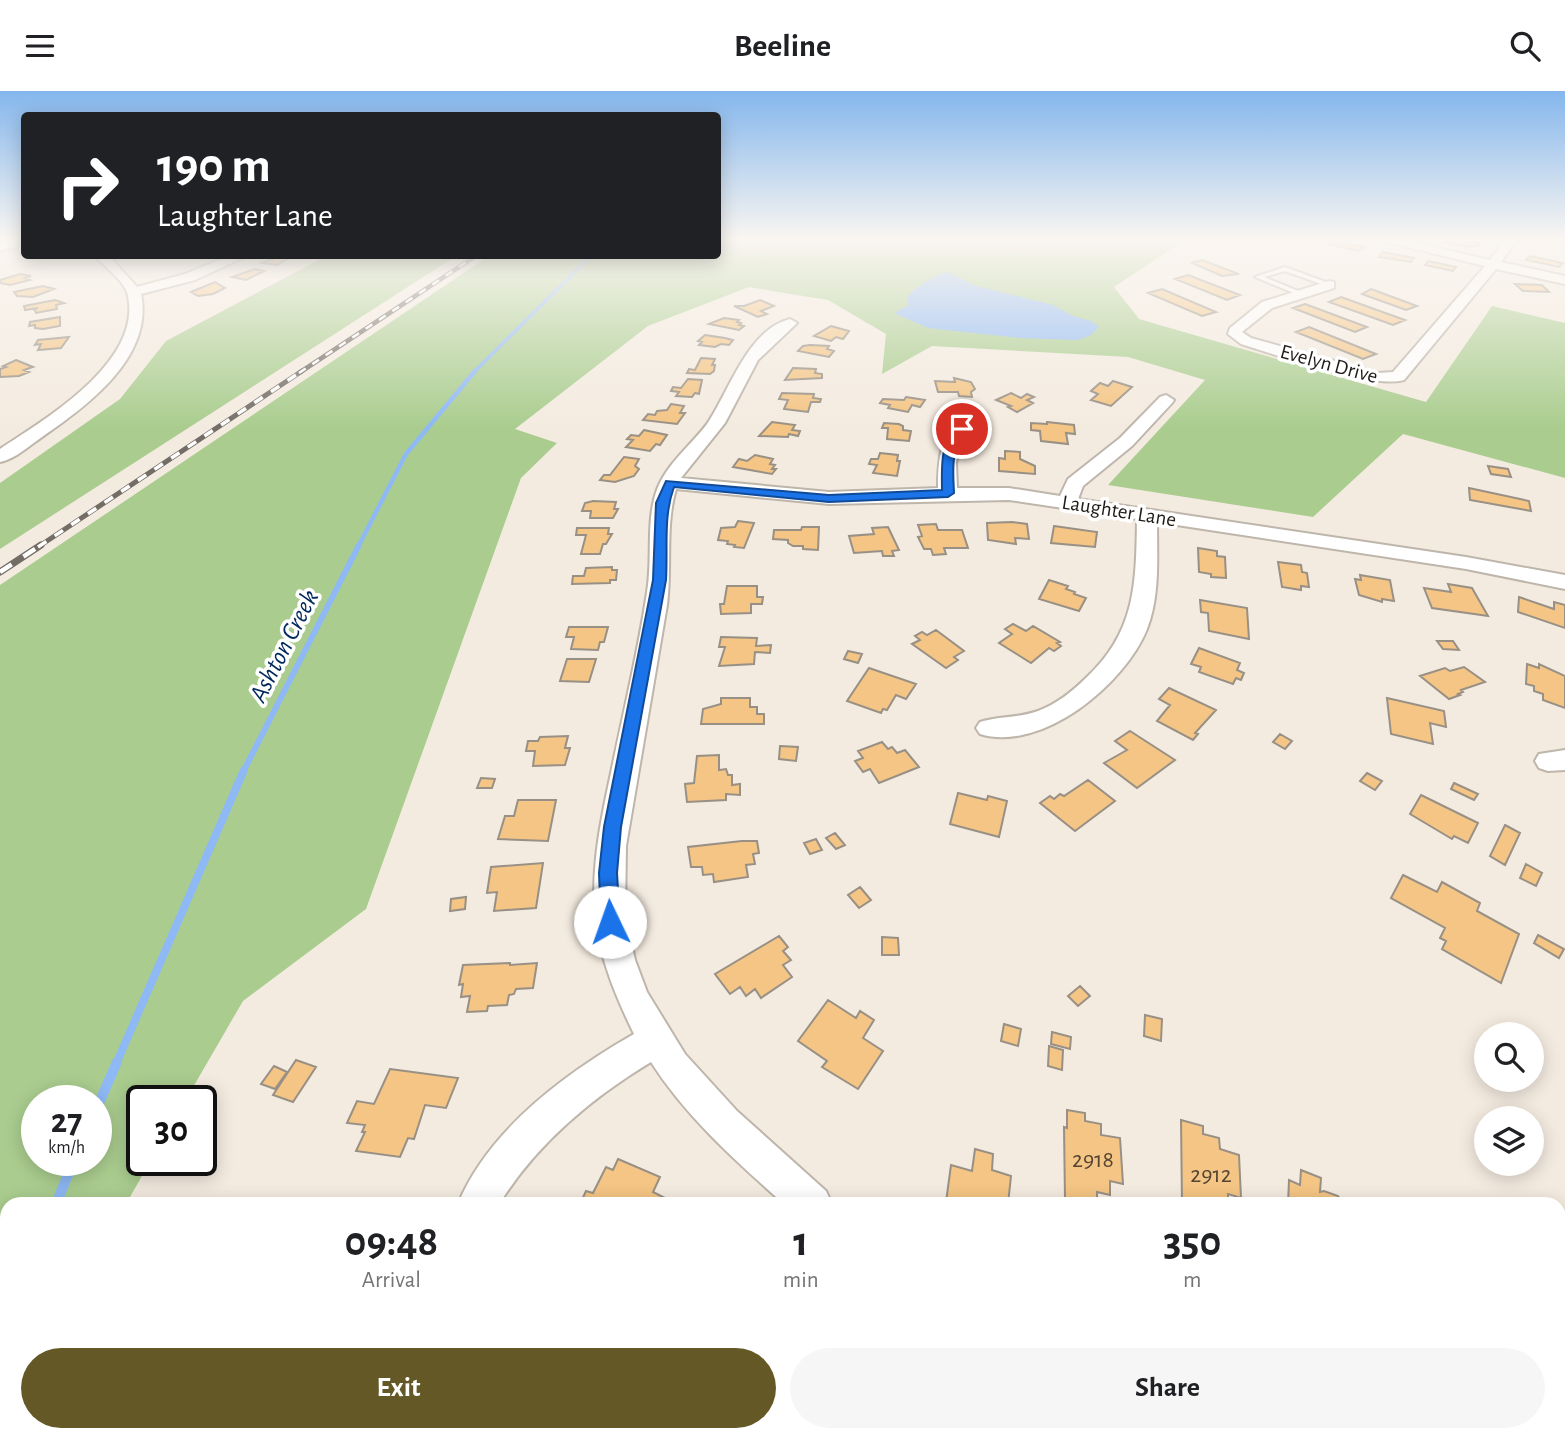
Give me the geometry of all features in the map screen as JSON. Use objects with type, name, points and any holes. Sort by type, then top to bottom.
[{"type":"street","points":[[0,457],[79,400],[118,361],[127,348],[137,321],[134,301]]},
{"type":"street","name":"Evelyn Drive","points":[[1282,301],[1258,311],[1235,331],[1235,334],[1246,341],[1377,378],[1392,379],[1398,377],[1462,301]]},
{"type":"street","points":[[790,323],[757,351],[715,425],[670,483],[662,503],[660,580],[612,827],[608,873],[610,922],[618,959],[635,1005],[655,1041],[680,1078],[719,1122],[805,1197]]},
{"type":"street","points":[[1067,503],[1074,483],[1126,442],[1166,400]]},
{"type":"street","points":[[948,493],[947,457],[951,442],[955,435],[970,425]]},
{"type":"street","name":"Laughter Lane","points":[[670,483],[829,498],[948,493],[1009,494],[1466,563],[1565,582]]},
{"type":"street","points":[[989,728],[1033,722],[1054,715],[1099,679],[1121,654],[1136,628],[1144,583],[1147,515]]},
{"type":"street","points":[[482,1197],[528,1137],[568,1098],[611,1066],[655,1041]]},
{"type":"green space","points":[[241,301],[386,301],[0,549],[0,483],[120,399],[166,341]]},
{"type":"green space","points":[[422,301],[713,301],[648,326],[515,429],[557,443],[521,478],[366,909],[243,1001],[194,1085],[126,1085],[126,1176],[142,1176],[130,1197],[0,1197],[0,585]]},
{"type":"green space","points":[[830,301],[1125,301],[1139,319],[1426,402],[1492,306],[1565,323],[1565,478],[1403,434],[1313,517],[1108,485],[1205,380],[1128,357],[932,346],[882,374],[886,334]]},
{"type":"water","points":[[908,301],[1037,301],[1053,305],[1099,327],[1091,335],[1078,340],[1021,338],[928,328],[894,313],[909,305]]},
{"type":"building","points":[[50,301],[64,303],[56,305],[57,309],[36,313],[34,309],[38,308],[25,310],[24,306]]},
{"type":"building","points":[[762,301],[774,306],[761,311],[767,314],[758,317],[734,306]]},
{"type":"building","points":[[1167,301],[1190,301],[1216,312],[1202,316]]},
{"type":"building","points":[[1352,301],[1405,320],[1393,325],[1329,302]]},
{"type":"building","points":[[1381,301],[1404,301],[1417,306],[1406,310]]},
{"type":"building","points":[[1305,304],[1367,327],[1355,332],[1293,308]]},
{"type":"building","points":[[60,317],[60,326],[43,329],[35,328],[35,325],[29,326],[30,322]]},
{"type":"building","points":[[724,318],[739,320],[739,325],[744,326],[739,330],[709,324]]},
{"type":"building","points":[[831,326],[849,331],[843,339],[836,337],[831,341],[814,336]]},
{"type":"building","points":[[1309,327],[1376,354],[1363,359],[1296,332]]},
{"type":"building","points":[[705,335],[733,340],[729,345],[699,345],[702,342],[698,341]]},
{"type":"building","points":[[69,337],[61,348],[38,350],[41,344],[35,345],[38,340]]},
{"type":"building","points":[[803,346],[829,346],[827,349],[834,351],[829,357],[798,351]]},
{"type":"building","points":[[701,358],[715,359],[712,365],[715,365],[714,371],[710,374],[687,373],[689,369],[695,370]]},
{"type":"building","points":[[16,360],[33,367],[24,370],[29,372],[19,376],[0,377],[0,369]]},
{"type":"building","points":[[793,368],[816,369],[815,373],[822,374],[822,378],[785,380]]},
{"type":"building","points":[[954,378],[971,382],[975,389],[971,392],[972,397],[959,396],[958,392],[938,392],[935,381],[955,382]]},
{"type":"building","points":[[688,379],[702,380],[699,394],[695,393],[692,397],[676,396],[679,392],[671,391],[673,387],[681,388]]},
{"type":"building","points":[[1113,381],[1132,387],[1111,406],[1091,400],[1098,394],[1091,391],[1100,383],[1108,386]]},
{"type":"building","points":[[782,393],[814,394],[813,398],[821,399],[820,402],[811,402],[808,412],[784,409],[788,400],[779,399]]},
{"type":"building","points":[[1011,393],[1021,398],[1027,394],[1034,397],[1027,400],[1033,403],[1017,412],[1008,407],[1011,406],[996,400]]},
{"type":"building","points":[[906,397],[925,400],[920,407],[912,405],[908,412],[888,408],[890,405],[880,403],[883,399],[904,400]]},
{"type":"building","points":[[671,404],[684,406],[680,413],[685,413],[677,424],[643,420],[648,414],[655,415],[657,411],[667,410]]},
{"type":"building","points":[[772,422],[795,425],[792,430],[800,431],[798,436],[759,436]]},
{"type":"building","points":[[884,423],[899,424],[903,426],[903,430],[911,431],[909,441],[887,439],[888,428],[882,428]]},
{"type":"building","points":[[1031,423],[1074,425],[1075,434],[1066,433],[1068,444],[1041,441],[1040,431],[1031,430]]},
{"type":"building","points":[[644,430],[667,435],[660,445],[656,444],[650,451],[626,447],[633,440],[627,439],[631,435],[639,436]]},
{"type":"building","points":[[1005,451],[1020,452],[1020,459],[1035,466],[1035,474],[999,471],[999,458],[1005,459]]},
{"type":"building","points":[[880,453],[898,455],[897,461],[900,461],[897,476],[873,473],[877,465],[869,464],[871,459],[878,459]]},
{"type":"building","points":[[755,455],[773,459],[770,464],[775,465],[772,469],[776,469],[772,474],[733,467],[739,459],[747,461]]},
{"type":"building","points":[[624,457],[639,459],[635,466],[639,469],[634,476],[615,482],[600,480],[604,475],[610,475]]},
{"type":"building","points":[[1488,466],[1508,469],[1511,477],[1491,474]]},
{"type":"building","points":[[1469,488],[1529,501],[1531,511],[1470,500]]},
{"type":"building","points":[[616,502],[614,509],[618,509],[613,518],[590,518],[591,511],[582,511],[585,503]]},
{"type":"building","points":[[738,521],[754,523],[744,548],[718,540],[721,528],[735,527]]},
{"type":"building","points":[[987,523],[1027,524],[1029,539],[1015,538],[1016,544],[988,540]]},
{"type":"building","points":[[936,524],[938,530],[962,530],[968,548],[944,548],[946,554],[933,555],[931,549],[924,549],[918,537],[922,536],[918,525]]},
{"type":"building","points":[[1054,526],[1097,532],[1095,547],[1051,543]]},
{"type":"building","points":[[802,527],[819,527],[818,550],[793,546],[788,540],[773,539],[774,530],[801,530]]},
{"type":"building","points":[[888,527],[899,550],[892,551],[894,556],[883,556],[882,551],[854,553],[849,536],[874,534],[872,528]]},
{"type":"building","points":[[577,528],[609,528],[608,534],[612,534],[606,544],[603,544],[600,554],[581,554],[586,535],[576,535]]},
{"type":"building","points":[[1198,548],[1217,551],[1217,556],[1225,557],[1226,578],[1211,577],[1211,574],[1199,572]]},
{"type":"building","points":[[1278,562],[1301,565],[1302,572],[1307,573],[1309,587],[1301,586],[1301,590],[1282,587]]},
{"type":"building","points":[[612,567],[612,570],[617,570],[616,580],[610,580],[610,583],[572,584],[573,576],[584,576],[586,568]]},
{"type":"building","points":[[1360,575],[1390,580],[1394,601],[1382,599],[1382,602],[1359,595],[1355,579],[1361,580]]},
{"type":"building","points":[[1049,580],[1068,586],[1066,589],[1086,598],[1079,611],[1039,599]]},
{"type":"building","points":[[1448,584],[1472,588],[1488,616],[1432,608],[1424,588],[1451,592]]},
{"type":"building","points":[[727,586],[757,586],[757,597],[763,597],[762,604],[751,604],[751,613],[721,614],[720,604],[724,604]]},
{"type":"building","points":[[1519,597],[1554,609],[1554,602],[1565,605],[1565,628],[1518,612]]},
{"type":"building","points":[[1200,600],[1247,608],[1249,639],[1209,631],[1208,613],[1201,612]]},
{"type":"building","points":[[1013,624],[1026,631],[1033,626],[1060,642],[1057,643],[1061,646],[1054,651],[1049,648],[1031,663],[999,643],[1012,634],[1005,629]]},
{"type":"building","points":[[569,627],[608,627],[604,642],[600,642],[598,650],[571,649],[574,637],[566,637]]},
{"type":"building","points":[[936,630],[964,651],[954,657],[958,660],[946,668],[912,644],[920,640],[915,636],[922,632],[927,635]]},
{"type":"building","points":[[721,637],[757,638],[756,646],[771,645],[770,653],[755,652],[754,664],[719,666],[725,647],[719,647]]},
{"type":"building","points":[[1437,641],[1453,641],[1459,650],[1443,649]]},
{"type":"building","points":[[1199,648],[1240,663],[1237,670],[1244,673],[1241,680],[1236,678],[1233,684],[1199,672],[1201,667],[1191,664]]},
{"type":"building","points":[[848,651],[862,654],[858,663],[844,659]]},
{"type":"building","points":[[567,659],[596,659],[589,682],[560,681]]},
{"type":"building","points":[[1527,664],[1539,668],[1539,664],[1565,676],[1565,708],[1543,700],[1543,694],[1534,691],[1534,686],[1526,684]]},
{"type":"building","points":[[1464,667],[1485,682],[1461,690],[1463,692],[1458,694],[1460,695],[1449,699],[1420,676],[1445,668],[1450,671]]},
{"type":"building","points":[[869,668],[916,684],[906,699],[896,695],[887,710],[883,709],[881,713],[847,701]]},
{"type":"building","points":[[1169,688],[1216,710],[1195,733],[1198,734],[1193,740],[1157,721],[1170,705],[1159,699]]},
{"type":"building","points":[[721,698],[750,698],[750,707],[757,707],[757,714],[764,714],[764,724],[701,724],[703,709],[721,704]]},
{"type":"building","points":[[1387,698],[1444,711],[1446,727],[1430,723],[1433,744],[1391,734]]},
{"type":"building","points":[[1130,731],[1175,760],[1137,788],[1104,763],[1127,750],[1115,741]]},
{"type":"building","points":[[1280,734],[1292,741],[1285,749],[1273,742]]},
{"type":"building","points":[[568,736],[565,748],[570,748],[565,765],[533,766],[535,751],[526,751],[528,741],[538,741],[540,737]]},
{"type":"building","points":[[882,742],[897,753],[905,750],[919,767],[879,783],[870,769],[863,772],[855,761],[863,758],[858,751]]},
{"type":"building","points":[[780,746],[798,747],[796,761],[779,759]]},
{"type":"building","points":[[719,755],[719,770],[726,769],[728,775],[732,775],[732,785],[740,784],[740,795],[726,794],[726,800],[687,802],[685,784],[694,783],[697,756]]},
{"type":"building","points":[[1367,773],[1382,781],[1375,790],[1360,781]]},
{"type":"building","points":[[481,778],[495,779],[492,788],[477,788]]},
{"type":"building","points":[[1088,780],[1115,801],[1075,831],[1040,803],[1050,796],[1054,799],[1060,794],[1064,796]]},
{"type":"building","points":[[1454,783],[1478,794],[1474,800],[1451,789]]},
{"type":"building","points":[[958,793],[987,800],[988,796],[1007,801],[999,837],[950,824]]},
{"type":"building","points":[[1421,795],[1478,823],[1468,843],[1454,836],[1452,839],[1410,814]]},
{"type":"building","points":[[518,800],[556,800],[548,841],[498,839],[505,816],[514,816]]},
{"type":"building","points":[[1505,825],[1520,833],[1505,865],[1490,856]]},
{"type":"building","points":[[835,833],[845,845],[836,849],[826,838]]},
{"type":"building","points":[[816,839],[822,850],[810,854],[804,843]]},
{"type":"building","points":[[757,841],[759,853],[753,854],[755,864],[746,865],[748,877],[714,882],[713,874],[703,875],[702,867],[691,867],[688,847]]},
{"type":"building","points":[[543,863],[536,908],[494,911],[497,892],[487,893],[491,867]]},
{"type":"building","points":[[1526,864],[1542,873],[1536,886],[1520,878]]},
{"type":"building","points":[[1403,875],[1437,892],[1442,882],[1480,903],[1477,911],[1519,934],[1501,983],[1442,949],[1446,941],[1440,938],[1445,928],[1391,898]]},
{"type":"building","points":[[860,887],[871,900],[859,908],[848,895]]},
{"type":"building","points":[[466,897],[465,909],[450,911],[451,899]]},
{"type":"building","points":[[1538,935],[1564,949],[1559,958],[1534,943]]},
{"type":"building","points":[[779,936],[788,947],[783,951],[791,960],[783,965],[792,977],[761,998],[755,989],[746,996],[740,987],[730,994],[715,974]]},
{"type":"building","points":[[882,937],[898,938],[899,955],[882,955]]},
{"type":"building","points":[[537,963],[533,988],[516,989],[514,994],[509,995],[507,1005],[488,1006],[487,1011],[467,1012],[470,996],[461,997],[463,984],[459,985],[463,965]]},
{"type":"building","points":[[1080,986],[1090,996],[1078,1006],[1068,996]]},
{"type":"building","points":[[828,1000],[856,1018],[860,1011],[874,1020],[863,1038],[883,1051],[858,1089],[822,1067],[827,1061],[798,1041]]},
{"type":"building","points":[[1145,1015],[1162,1019],[1161,1041],[1144,1036]]},
{"type":"building","points":[[1004,1024],[1021,1029],[1018,1046],[1001,1041]]},
{"type":"building","points":[[1052,1032],[1071,1037],[1070,1049],[1051,1044]]},
{"type":"building","points":[[1049,1046],[1063,1050],[1062,1070],[1048,1066]]},
{"type":"building","points":[[296,1060],[316,1067],[293,1102],[273,1095]]},
{"type":"building","points":[[274,1066],[287,1072],[275,1089],[261,1084]]},
{"type":"building","points":[[390,1069],[458,1078],[446,1108],[425,1105],[414,1139],[408,1138],[400,1157],[356,1151],[365,1132],[362,1132],[365,1125],[347,1123],[357,1101],[374,1104]]},
{"type":"building","points":[[1067,1110],[1085,1113],[1085,1121],[1101,1124],[1101,1135],[1120,1138],[1123,1184],[1110,1181],[1110,1195],[1097,1192],[1097,1197],[1065,1197],[1064,1127],[1067,1128]]},
{"type":"building","points":[[1181,1120],[1203,1126],[1203,1134],[1219,1138],[1220,1149],[1239,1155],[1241,1197],[1228,1194],[1228,1197],[1182,1197]]},
{"type":"building","points":[[975,1149],[993,1154],[992,1170],[1011,1176],[1009,1197],[947,1197],[951,1165],[972,1171]]},
{"type":"building","points":[[618,1159],[660,1177],[653,1192],[663,1197],[583,1197],[586,1191],[593,1193],[606,1167],[613,1170]]},
{"type":"building","points":[[1301,1170],[1321,1178],[1320,1192],[1339,1197],[1288,1197],[1289,1180],[1300,1185]]},
{"type":"waterway","name":"Ashton Creek","points":[[475,371],[546,301]]},
{"type":"waterway","name":"Ashton Creek","points":[[358,547],[406,454],[475,371]]},
{"type":"waterway","name":"Ashton Creek","points":[[244,770],[359,545]]},
{"type":"waterway","name":"Ashton Creek","points":[[116,1064],[244,770]]},
{"type":"waterway","name":"Ashton Creek","points":[[107,1085],[117,1062]]},
{"type":"waterway","name":"Ashton Creek","points":[[59,1197],[67,1176]]},
{"type":"railway","points":[[299,373],[408,301]]},
{"type":"railway","points":[[41,545],[299,373]]},
{"type":"railway","points":[[0,572],[41,545]]},
{"type":"route","points":[[610,922],[608,873],[612,827],[660,580],[660,522],[662,503],[670,483],[799,497],[867,498],[948,493],[947,457],[951,442],[962,429]]}]
